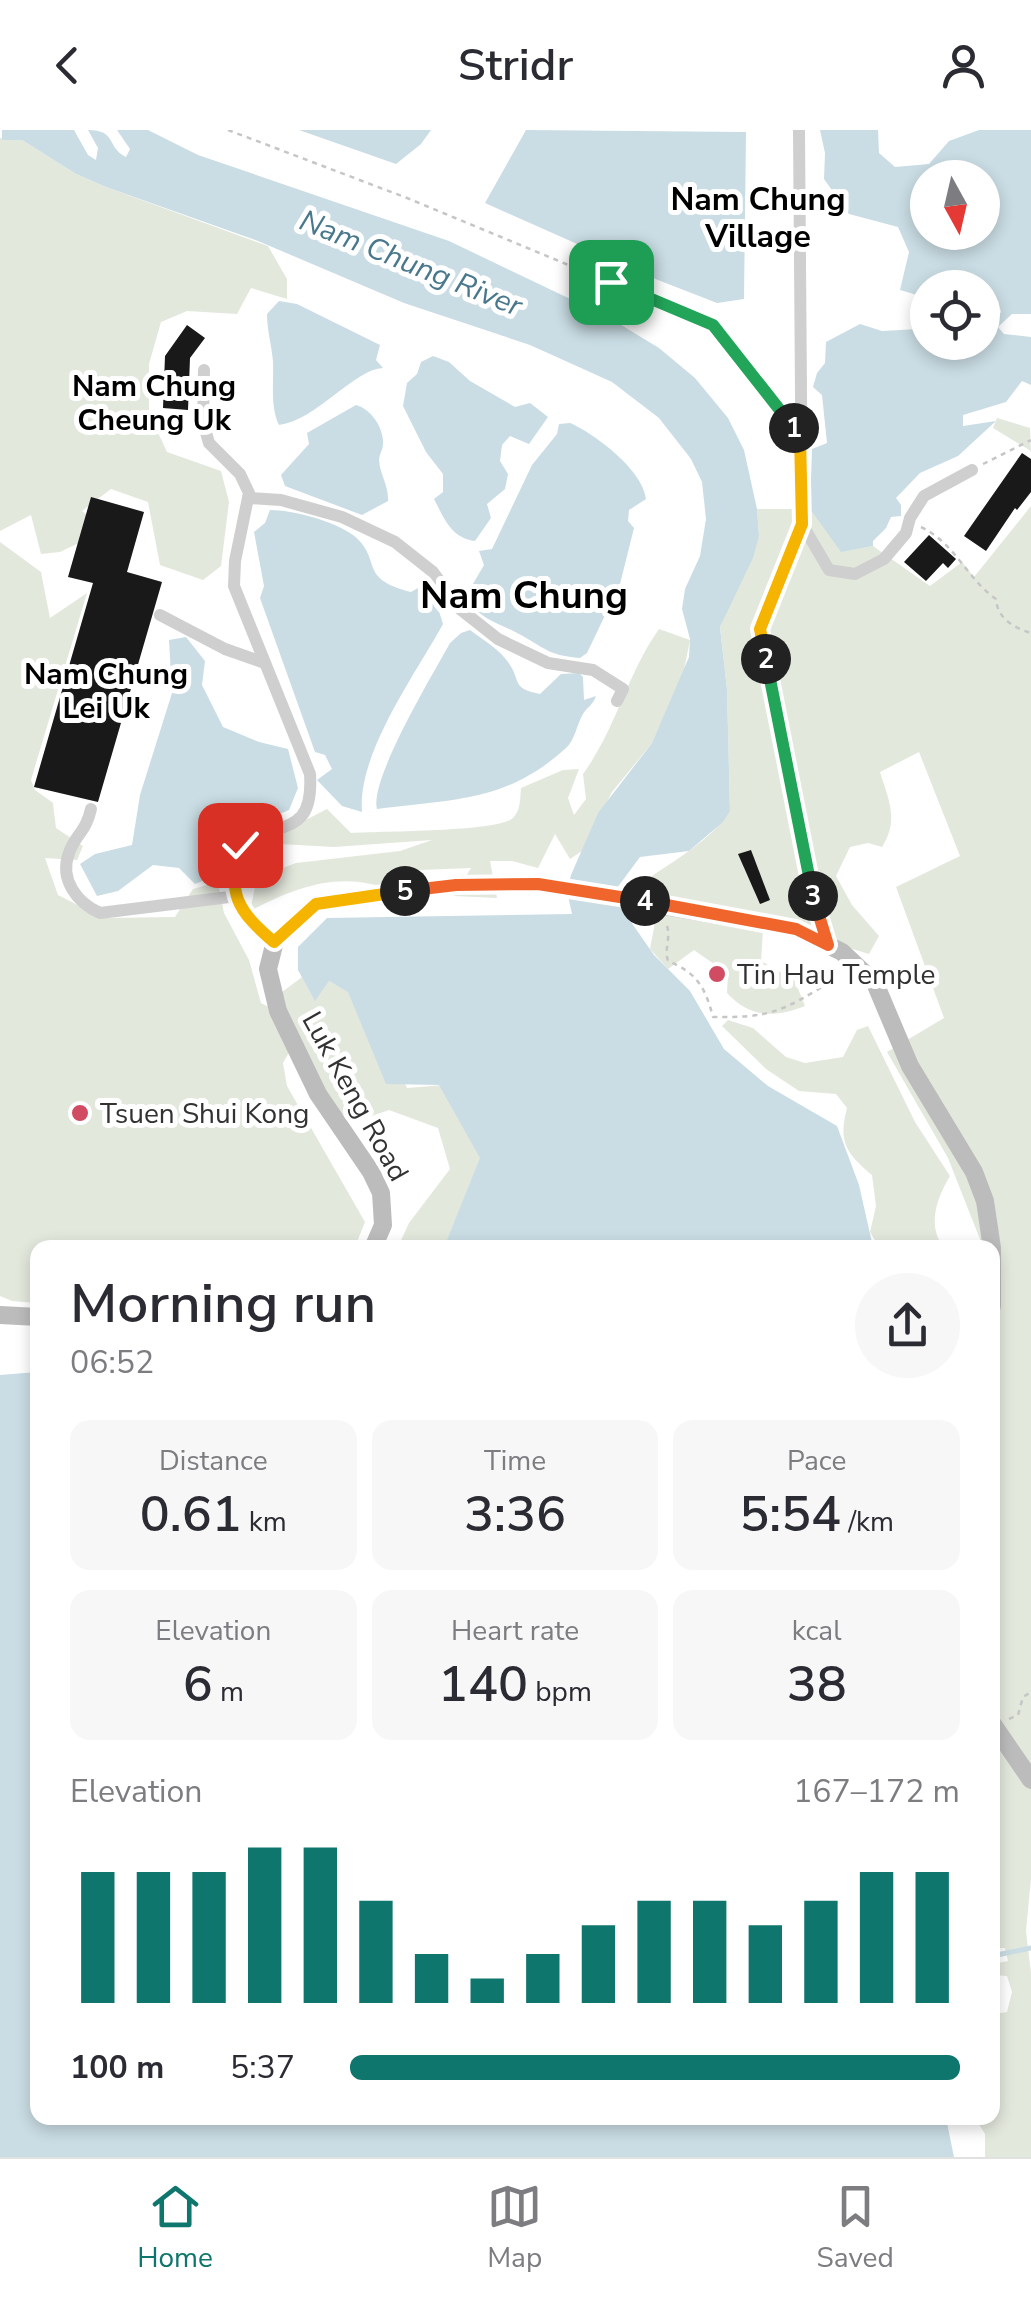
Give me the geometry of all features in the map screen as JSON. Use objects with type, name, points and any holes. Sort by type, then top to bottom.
[{"type":"street","points":[[799,130],[802,524],[760,629],[811,888],[835,948]]},
{"type":"street","points":[[204,370],[203,422],[208,443],[240,474],[249,492],[234,586],[310,774],[311,798],[302,816],[289,827],[258,834],[240,845],[235,864],[237,896],[245,917],[274,942],[316,904],[456,885],[538,884],[796,929],[835,948],[874,983],[910,1066],[970,1163],[985,1201],[991,1240]]},
{"type":"street","points":[[802,524],[830,570],[855,574],[884,558],[906,534],[924,496],[972,470]]},
{"type":"street","points":[[248,498],[281,500],[342,518],[395,542],[433,572],[460,609],[498,639],[548,663],[593,670],[622,689],[617,701]]},
{"type":"street","points":[[160,614],[225,649],[262,662]]},
{"type":"street","points":[[91,809],[86,829],[70,849],[65,869],[70,886],[84,906],[100,913],[237,896]]},
{"type":"street","name":"Luk Keng Road","points":[[274,942],[268,969],[284,1025],[318,1094],[371,1172],[381,1194],[384,1218],[376,1240]]},
{"type":"street","points":[[0,1315],[30,1317]]},
{"type":"street","points":[[1000,1721],[1031,1780]]},
{"type":"path","points":[[228,130],[407,198],[713,325],[800,436]]},
{"type":"path","points":[[972,470],[1031,440]]},
{"type":"path","points":[[909,521],[931,531],[946,544],[996,599],[996,606],[1006,620],[1031,633]]},
{"type":"path","points":[[666,905],[664,917],[669,932],[664,949],[668,962],[687,969],[705,987],[713,1017],[757,1018],[788,1008],[832,981],[835,948]]},
{"type":"path","points":[[1000,1721],[1018,1716],[1024,1697],[1031,1692]]},
{"type":"shaded area","points":[[0,138],[22,140],[76,174],[106,187],[268,246],[287,279],[287,299],[251,288],[237,314],[187,311],[161,322],[149,364],[149,413],[167,452],[221,471],[229,502],[221,566],[203,580],[160,565],[148,502],[111,489],[82,511],[106,530],[60,552],[41,554],[31,515],[0,531]]},
{"type":"shaded area","points":[[997,418],[1030,428],[1031,451],[993,428]]},
{"type":"shaded area","points":[[1031,506],[1031,1879],[1026,1931],[1031,1973],[1031,2157],[985,2157],[985,2134],[979,2125],[1000,2125],[1000,2013],[1007,2012],[1012,1992],[1007,1976],[1000,1976],[1000,1963],[1008,1961],[1005,1948],[1000,1948],[1000,1240],[980,1240],[948,1158],[887,1052],[944,1018],[896,887],[960,856],[919,752],[880,772],[891,810],[887,837],[882,847],[868,843],[850,847],[836,876],[852,905],[879,936],[869,954],[823,940],[763,930],[761,961],[795,981],[805,1006],[773,1014],[754,1011],[736,1001],[727,993],[728,974],[694,950],[668,969],[650,949],[655,922],[646,880],[702,841],[730,811],[727,689],[720,627],[759,536],[757,509],[810,509],[844,551],[873,546],[930,586],[962,562],[974,577]]},
{"type":"shaded area","points":[[0,542],[41,572],[50,618],[87,593],[31,780],[35,790],[53,803],[56,828],[83,846],[77,860],[45,858],[58,895],[103,918],[175,917],[193,889],[218,882],[224,913],[249,960],[261,1003],[288,1017],[282,992],[302,977],[315,1000],[325,979],[348,991],[398,1067],[407,1088],[444,1085],[481,1158],[447,1240],[401,1240],[409,1223],[450,1169],[438,1128],[389,1110],[357,1121],[324,1106],[295,1042],[283,1063],[287,1086],[365,1222],[358,1240],[30,1240],[30,1302],[0,1296]]},
{"type":"shaded area","points":[[659,629],[690,640],[683,675],[652,743],[612,792],[582,851],[570,859],[555,834],[538,868],[512,861],[490,861],[497,898],[454,896],[471,868],[395,871],[383,887],[331,882],[283,895],[250,911],[257,878],[296,863],[400,851],[432,840],[334,847],[261,843],[327,809],[351,833],[485,826],[513,818],[519,808],[521,788],[563,770],[579,769],[568,798],[574,815],[586,799],[583,774]]},
{"type":"shaded area","points":[[728,1020],[753,1028],[786,1057],[805,1063],[843,1057],[857,1030],[868,1026],[915,1122],[950,1176],[936,1211],[939,1240],[875,1240],[870,1232],[876,1206],[872,1175],[846,1146],[843,1130],[847,1108],[836,1094],[799,1091],[766,1069],[722,1026]]},
{"type":"water","name":"Nam Chung River","points":[[2,130],[74,130],[88,155],[96,160],[98,148],[88,130],[103,133],[126,157],[130,149],[117,130],[148,130],[198,155],[449,241],[608,317],[659,348],[695,378],[728,418],[744,450],[759,536],[753,558],[720,627],[727,689],[730,811],[689,851],[640,857],[617,888],[615,899],[654,955],[690,991],[724,1049],[768,1086],[837,1126],[859,1185],[871,1240],[447,1240],[480,1158],[439,1085],[386,1084],[348,992],[329,981],[315,1001],[298,970],[298,947],[327,918],[572,914],[567,891],[571,875],[598,813],[652,743],[689,657],[690,639],[682,609],[685,589],[700,556],[706,519],[702,482],[691,459],[659,418],[612,382],[530,345],[404,303],[258,241],[106,187],[76,174],[22,140],[2,140]]},
{"type":"water","points":[[299,130],[431,130],[421,144],[396,164]]},
{"type":"water","points":[[526,130],[746,132],[744,299],[717,303],[485,203]]},
{"type":"water","points":[[820,130],[878,130],[879,153],[895,167],[910,166],[910,250],[1000,250],[1000,160],[932,160],[949,141],[979,130],[1031,130],[1031,314],[1012,314],[1000,325],[1000,270],[910,270],[910,293],[900,290],[909,252],[898,227],[849,214],[824,179],[825,153]]},
{"type":"water","points":[[279,301],[297,304],[380,345],[376,360],[383,368],[360,377],[307,414],[279,425],[273,402],[267,314]]},
{"type":"water","points":[[860,324],[882,331],[910,329],[910,360],[1000,360],[1000,329],[1004,334],[1031,337],[1031,385],[1022,381],[1006,402],[963,415],[963,426],[996,421],[958,456],[920,473],[896,498],[901,516],[891,517],[873,546],[841,552],[810,509],[812,449],[827,443],[822,395],[813,387],[825,363],[826,342]]},
{"type":"water","points":[[433,356],[449,362],[470,381],[515,407],[530,403],[548,417],[529,444],[510,436],[502,445],[500,461],[508,474],[505,489],[487,504],[491,518],[475,541],[460,536],[441,513],[434,499],[443,492],[443,474],[426,452],[403,406],[407,383],[417,374],[421,362]]},
{"type":"water","points":[[356,405],[379,426],[383,444],[379,460],[388,496],[388,501],[362,515],[285,486],[281,475],[309,444],[307,433]]},
{"type":"water","points":[[570,423],[592,435],[627,465],[646,499],[629,510],[628,521],[634,528],[620,584],[587,653],[580,658],[549,651],[486,618],[468,601],[470,589],[484,565],[479,551],[492,549],[532,465],[557,434],[559,424]]},
{"type":"water","points":[[270,510],[313,517],[353,535],[383,581],[411,592],[423,585],[443,624],[378,740],[363,789],[362,812],[342,806],[317,780],[332,769],[325,755],[315,752],[260,598],[264,586],[254,532],[265,523]]},
{"type":"water","points":[[470,630],[504,657],[524,689],[540,694],[561,674],[579,673],[583,677],[584,700],[596,696],[595,699],[583,714],[569,745],[522,779],[500,789],[454,800],[377,809],[383,775],[404,727],[450,643]]},
{"type":"water","points":[[186,637],[205,661],[202,685],[223,727],[288,749],[298,788],[289,810],[234,838],[217,875],[195,884],[179,868],[153,865],[118,891],[97,896],[80,864],[95,854],[132,845],[140,795],[172,693],[169,640]]},
{"type":"water","points":[[30,1373],[30,2125],[947,2125],[954,2157],[0,2157],[0,1375]]},
{"type":"building","points":[[187,325],[205,338],[190,358],[188,410],[163,408],[165,356]]},
{"type":"building","points":[[1022,453],[1031,459],[1031,492],[1015,508],[986,551],[964,536]]},
{"type":"building","points":[[91,497],[144,512],[127,572],[162,582],[98,802],[34,787],[93,583],[68,577]]},
{"type":"building","points":[[929,535],[956,559],[948,568],[943,563],[926,581],[904,562]]},
{"type":"building","points":[[751,850],[770,900],[760,904],[738,854]]},
{"type":"waterway","points":[[1000,1954],[1031,1948]]},
{"type":"place","name":"Tin Hau Temple","points":[[717,974]]},
{"type":"place","name":"Tsuen Shui Kong","points":[[80,1113]]},
{"type":"district","name":"Nam Chung Village","points":[[758,218]]},
{"type":"district","name":"Nam Chung Cheung Uk","points":[[154,403]]},
{"type":"district","name":"Nam Chung","points":[[524,595]]},
{"type":"district","name":"Nam Chung Lei Uk","points":[[106,691]]},
{"type":"route","points":[[240,845],[235,864],[237,896],[245,917],[274,942],[316,904],[456,885],[538,884],[796,929],[828,945],[811,888],[760,629],[802,524],[800,436],[713,325],[611,282]]}]
